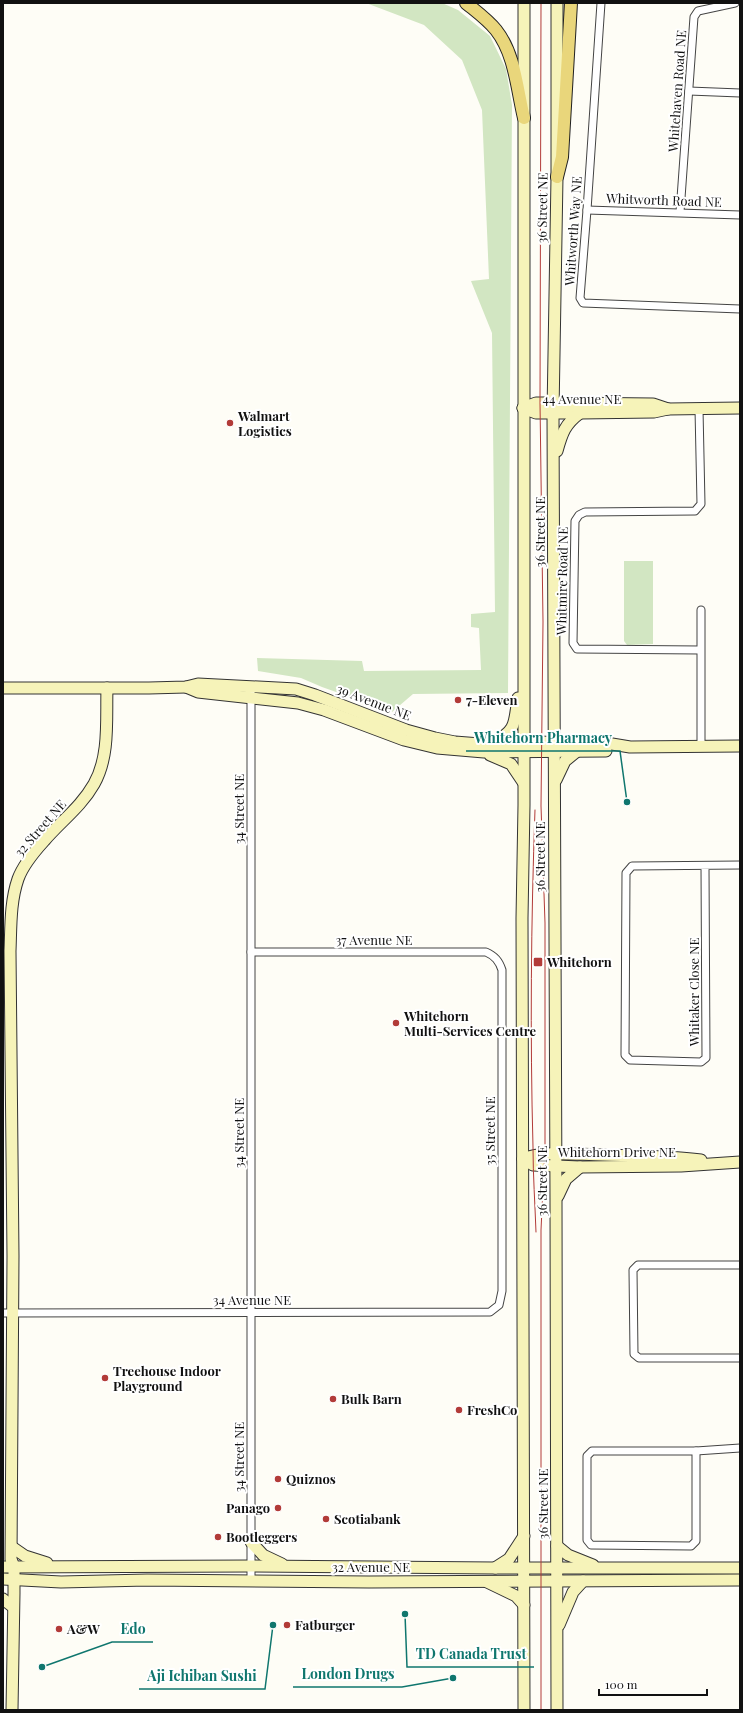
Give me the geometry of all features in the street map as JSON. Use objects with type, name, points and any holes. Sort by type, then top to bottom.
[{"type":"main road","points":[[466,3],[496,30],[505,44],[524,118]]},
{"type":"main road","name":"36 Street NE","points":[[524,3],[524,782],[522,911],[524,1710]]},
{"type":"main road","name":"36 Street NE","points":[[557,3],[557,177],[553,408],[557,1710]]},
{"type":"main road","points":[[557,177],[562,157],[571,3]]},
{"type":"main road","name":"44 Avenue NE","points":[[523,408],[536,403],[580,413],[654,412],[668,409],[740,408]]},
{"type":"main road","name":"44 Avenue NE","points":[[553,408],[653,404],[668,409]]},
{"type":"main road","points":[[554,460],[562,432],[571,420],[580,413]]},
{"type":"main road","points":[[493,743],[505,737],[511,731],[515,720],[518,699],[524,683]]},
{"type":"main road","name":"39 Avenue NE","points":[[3,688],[186,687],[198,684],[296,689],[392,725],[435,738],[455,742],[493,743],[524,747]]},
{"type":"main road","name":"39 Avenue NE","points":[[186,687],[198,692],[298,703],[324,710],[404,740],[437,748],[484,752],[524,747],[554,747]]},
{"type":"main road","name":"32 Street NE","points":[[12,1710],[13,1606],[8,1579],[8,1567],[12,1559],[12,1547],[8,1313],[14,1256],[6,951],[18,879],[25,864],[44,841],[82,802],[100,770],[104,755],[107,688]]},
{"type":"main road","points":[[554,747],[612,744],[630,747],[740,746]]},
{"type":"main road","points":[[554,747],[576,752],[612,751],[630,747]]},
{"type":"main road","points":[[484,752],[511,764],[524,782]]},
{"type":"main road","points":[[554,784],[565,761],[576,752]]},
{"type":"main road","name":"Whitehorn Drive NE","points":[[522,1159],[533,1155],[556,1155],[681,1158],[722,1162],[740,1162]]},
{"type":"main road","name":"Whitehorn Drive NE","points":[[522,1159],[533,1165],[580,1168],[681,1166],[722,1162]]},
{"type":"main road","points":[[556,1198],[566,1179],[580,1168]]},
{"type":"main road","points":[[494,1568],[509,1559],[524,1536]]},
{"type":"main road","points":[[251,1542],[263,1555],[276,1562],[293,1566]]},
{"type":"main road","points":[[557,1546],[568,1555],[576,1559],[602,1568]]},
{"type":"main road","points":[[12,1547],[25,1556],[59,1566]]},
{"type":"main road","name":"32 Avenue NE","points":[[8,1567],[293,1566],[740,1568]]},
{"type":"main road","name":"32 Avenue NE","points":[[8,1579],[61,1582],[147,1580],[740,1580]]},
{"type":"main road","points":[[484,1581],[516,1596],[524,1605]]},
{"type":"main road","points":[[557,1631],[573,1592],[583,1581]]},
{"type":"main road","points":[[3,1599],[13,1606]]},
{"type":"street","name":"Whitworth Way NE","points":[[601,3],[580,298],[582,302],[740,308]]},
{"type":"street","name":"Whitehaven Road NE","points":[[680,212],[694,17],[698,11],[735,3]]},
{"type":"street","points":[[689,91],[740,93]]},
{"type":"street","name":"Whitworth Road NE","points":[[587,210],[740,215]]},
{"type":"street","name":"Whitmire Road NE","points":[[699,409],[701,504],[695,511],[585,512],[579,515],[575,521],[573,643],[577,649],[700,650]]},
{"type":"street","points":[[701,610],[701,747]]},
{"type":"street","name":"34 Street NE","points":[[250,1581],[251,686]]},
{"type":"street","name":"Whitaker Close NE","points":[[705,866],[706,1058],[701,1062],[630,1060],[625,1055],[626,873],[632,866],[705,866],[740,866]]},
{"type":"street","name":"37 Avenue NE","points":[[251,952],[486,952],[496,958]]},
{"type":"street","name":"35 Street NE","points":[[496,958],[502,970],[502,1291],[499,1305]]},
{"type":"street","points":[[740,1265],[638,1265],[633,1270],[634,1354],[639,1358],[740,1358]]},
{"type":"street","name":"34 Avenue NE","points":[[8,1313],[490,1312],[499,1305]]},
{"type":"street","points":[[696,1451],[696,1541],[691,1546],[591,1545],[587,1540],[587,1456],[592,1451],[696,1451],[740,1448]]},
{"type":"green space","points":[[366,3],[442,3],[458,10],[490,36],[506,69],[512,105],[508,693],[413,694],[392,712],[301,678],[258,671],[257,658],[362,661],[364,671],[481,670],[479,628],[471,627],[471,614],[495,612],[492,333],[471,281],[489,279],[482,110],[462,60],[424,25]]},
{"type":"green space","points":[[624,561],[653,561],[653,644],[627,645],[624,641]]},
{"type":"tram line","points":[[541,3],[540,403],[543,622],[541,806],[545,923],[545,1145],[541,1230],[541,1710]]},
{"type":"tram line","points":[[535,810],[531,1063],[536,1232]]},
{"type":"place","name":"Walmart Logistics","points":[[230,423]]},
{"type":"place","name":"7-Eleven","points":[[458,700]]},
{"type":"place","name":"Whitehorn Pharmacy","points":[[627,802]]},
{"type":"place","name":"Whitehorn","points":[[538,962]]},
{"type":"place","name":"Whitehorn Multi-Services Centre","points":[[396,1023]]},
{"type":"place","name":"Treehouse Indoor Playground","points":[[105,1378]]},
{"type":"place","name":"Bulk Barn","points":[[333,1399]]},
{"type":"place","name":"FreshCo","points":[[459,1410]]},
{"type":"place","name":"Quiznos","points":[[278,1479]]},
{"type":"place","name":"Panago","points":[[278,1508]]},
{"type":"place","name":"Scotiabank","points":[[326,1519]]},
{"type":"place","name":"Bootleggers","points":[[218,1537]]},
{"type":"place","name":"TD Canada Trust","points":[[405,1614]]},
{"type":"place","name":"Aji Ichiban Sushi","points":[[273,1625]]},
{"type":"place","name":"Fatburger","points":[[287,1625]]},
{"type":"place","name":"A&W","points":[[59,1629]]},
{"type":"place","name":"Edo","points":[[42,1667]]},
{"type":"place","name":"London Drugs","points":[[453,1678]]}]
